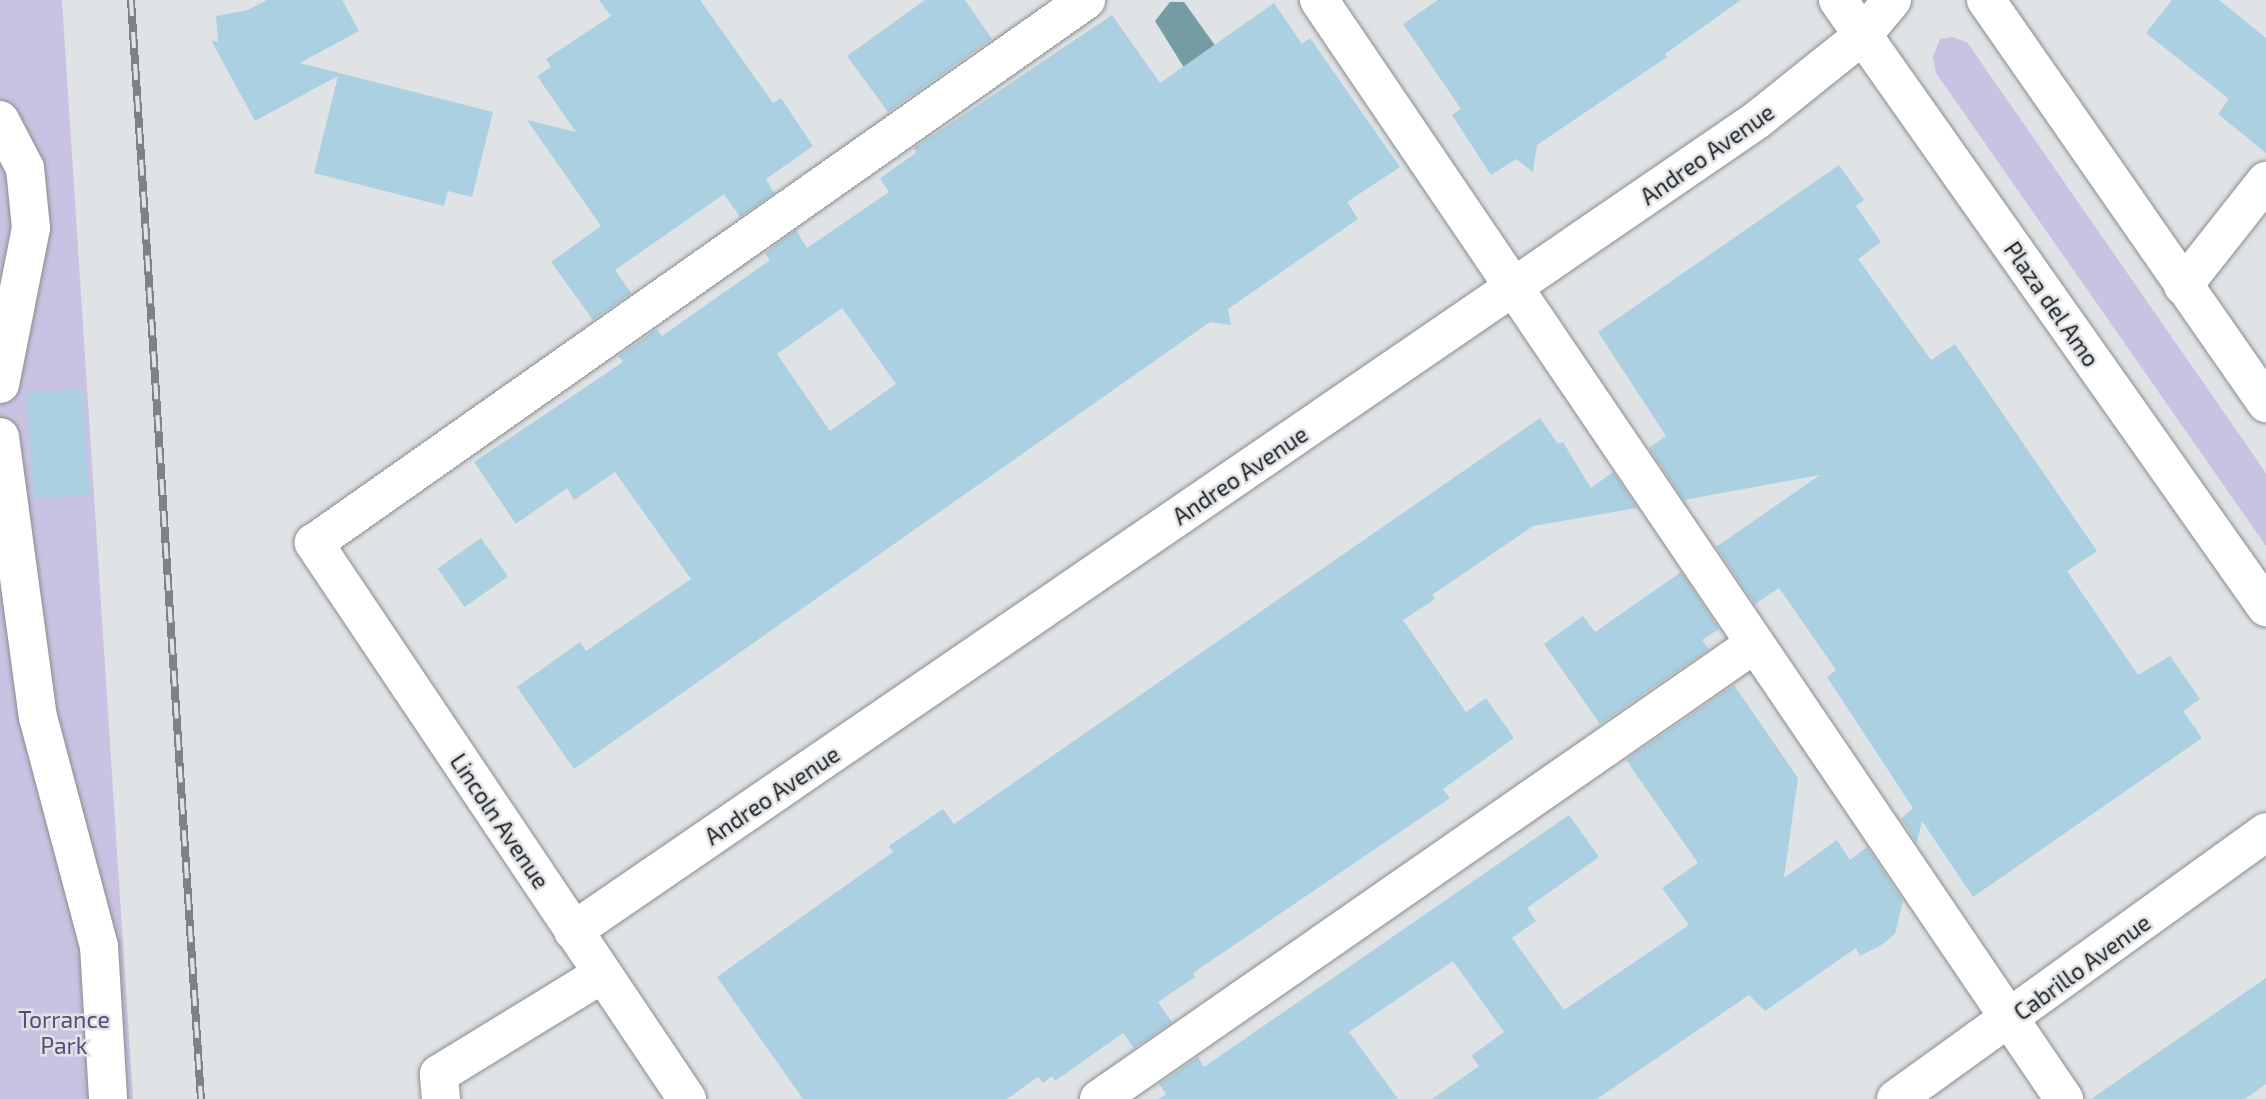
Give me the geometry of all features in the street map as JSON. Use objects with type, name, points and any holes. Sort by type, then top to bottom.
[{"type":"street","name":"Lincoln Avenue","points":[[687,1099],[314,543],[1086,0]]},
{"type":"street","points":[[1319,0],[1515,287],[1753,645],[2064,1099]]},
{"type":"street","name":"Plaza del Amo","points":[[1838,0],[2266,607]]},
{"type":"street","name":"Andreo Avenue","points":[[573,931],[1758,120],[1862,36],[1892,0]]},
{"type":"street","points":[[1986,0],[2266,403]]},
{"type":"street","points":[[0,120],[25,168],[31,228],[0,384]]},
{"type":"street","points":[[2183,286],[2266,181]]},
{"type":"street","points":[[0,437],[38,717],[99,946],[108,1099]]},
{"type":"street","points":[[1099,1099],[1753,645]]},
{"type":"street","name":"Cabrillo Avenue","points":[[1896,1099],[2266,832]]},
{"type":"street","points":[[441,1099],[439,1073],[602,974]]},
{"type":"green space","name":"Torrance Park","points":[[0,0],[62,0],[133,1099],[0,1099]]},
{"type":"green space","points":[[1952,37],[1967,42],[2266,473],[2266,546],[1936,73],[1933,57],[1940,39]]},
{"type":"water","points":[[1170,2],[1184,2],[1229,65],[1193,82],[1155,21]]},
{"type":"building","points":[[267,0],[342,0],[359,31],[300,63],[493,112],[472,197],[448,191],[444,206],[314,173],[338,76],[255,121],[211,40],[218,42],[216,16],[248,10]]},
{"type":"building","points":[[599,0],[700,0],[773,103],[781,98],[813,146],[766,179],[774,193],[740,217],[724,194],[615,270],[631,293],[593,320],[551,262],[601,226],[527,120],[576,132],[537,76],[551,67],[546,59],[611,16]]},
{"type":"building","points":[[925,0],[965,0],[992,39],[888,112],[847,56]]},
{"type":"building","points":[[1438,0],[1741,0],[1665,54],[1667,57],[1537,145],[1533,172],[1516,159],[1491,175],[1452,115],[1461,109],[1403,24]]},
{"type":"building","points":[[2172,0],[2219,0],[2266,38],[2266,153],[2218,114],[2229,99],[2146,33]]},
{"type":"building","points":[[1274,3],[1302,44],[1310,38],[1400,167],[1347,202],[1358,219],[1228,309],[1231,325],[1210,322],[574,769],[517,687],[580,642],[586,651],[691,579],[615,472],[574,500],[567,488],[516,524],[474,462],[623,362],[618,356],[657,329],[662,336],[770,260],[765,253],[796,230],[807,248],[889,192],[880,178],[916,153],[914,148],[1112,15],[1160,83]],"holes":[[[842,308],[896,384],[830,431],[777,354]]]},
{"type":"building","points":[[1839,165],[1864,200],[1856,206],[1881,242],[1858,259],[1931,360],[1955,344],[2097,551],[2067,571],[2138,675],[2170,656],[2200,699],[2183,711],[2202,738],[1973,897],[1922,821],[1917,843],[1901,819],[1913,808],[1827,677],[1836,670],[1779,588],[1755,604],[1716,547],[1820,475],[1684,500],[1649,448],[1666,436],[1598,332]]},
{"type":"building","points":[[82,389],[89,495],[34,499],[26,393]]},
{"type":"building","points":[[1540,418],[1558,444],[1563,442],[1591,488],[1613,472],[1637,508],[1533,526],[1432,595],[1435,599],[1403,620],[1466,712],[1486,698],[1514,738],[1443,789],[1450,798],[1193,973],[1195,977],[1158,1002],[1172,1022],[1134,1048],[1123,1033],[1055,1081],[1052,1076],[1043,1083],[1038,1077],[1007,1099],[803,1099],[717,977],[893,852],[889,846],[943,809],[954,824]]},
{"type":"building","points":[[481,538],[508,577],[465,607],[438,568]]},
{"type":"building","points":[[1681,572],[1719,629],[1702,640],[1709,649],[1600,724],[1544,644],[1583,616],[1595,632]]},
{"type":"building","points":[[1734,685],[1798,778],[1784,878],[1837,840],[1850,860],[1867,847],[1903,901],[1895,934],[1883,944],[1860,956],[1856,948],[1765,1011],[1749,995],[1597,1099],[1432,1099],[1479,1066],[1471,1056],[1504,1032],[1453,961],[1349,1032],[1398,1099],[1159,1099],[1166,1094],[1159,1084],[1198,1057],[1204,1067],[1569,815],[1599,857],[1527,908],[1536,921],[1512,938],[1564,1010],[1689,925],[1662,888],[1698,863],[1626,760]]},
{"type":"building","points":[[2266,978],[2266,1084],[2245,1099],[2091,1099]]},
{"type":"railway","points":[[131,0],[201,1099]]}]
